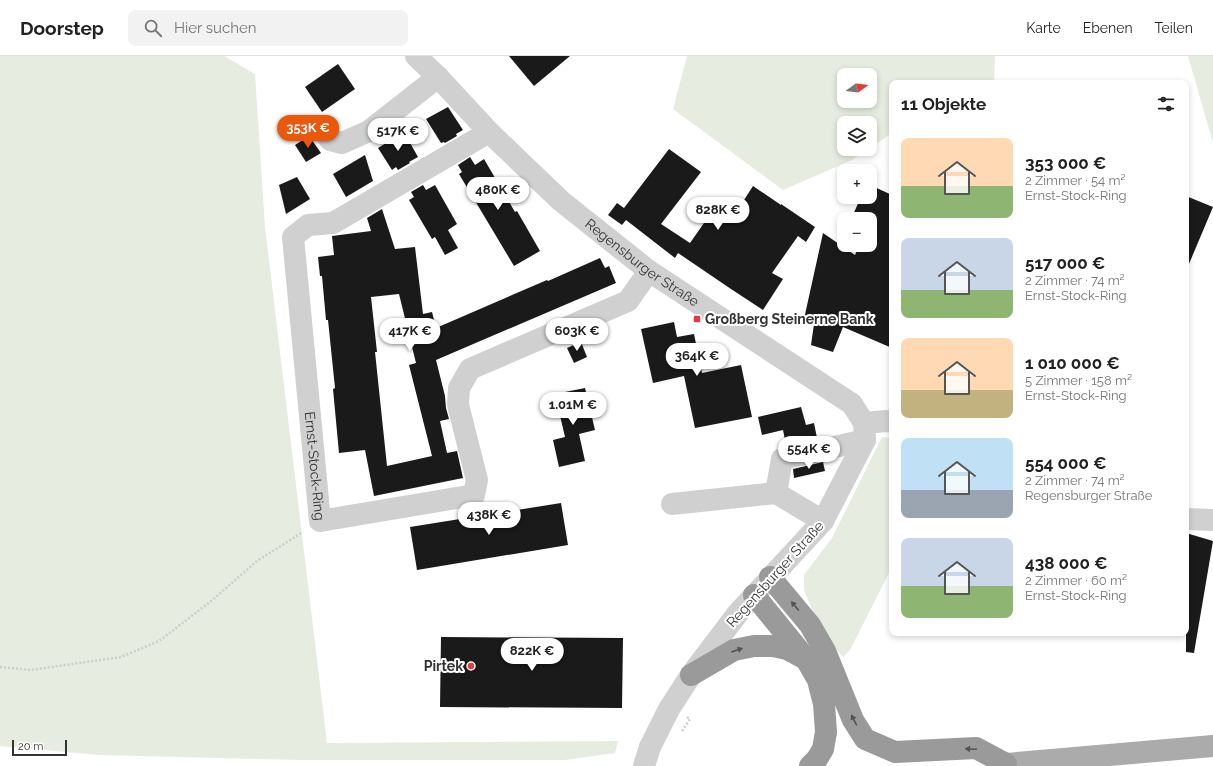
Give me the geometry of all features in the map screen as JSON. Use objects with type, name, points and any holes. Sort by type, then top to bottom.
[{"type":"highway","points":[[770,577],[810,625],[825,651],[853,720],[865,739],[895,752],[976,748],[1006,764]]},
{"type":"highway","points":[[754,595],[806,659],[818,680],[824,704],[826,732],[823,749],[817,759],[810,766]]},
{"type":"highway","points":[[691,675],[734,650],[754,646],[773,646],[787,649],[806,659]]},
{"type":"highway","points":[[976,766],[1006,764]]},
{"type":"main road","points":[[1006,764],[1213,746]]},
{"type":"street","points":[[323,130],[330,140],[342,143],[369,131],[432,64]]},
{"type":"street","name":"Regensburger Straße","points":[[432,64],[489,132],[561,201],[650,271],[852,404],[864,432],[823,521],[738,613],[691,675],[669,709],[647,757]]},
{"type":"street","name":"Ernst-Stock-Ring","points":[[489,132],[333,223],[308,225],[293,238],[320,521],[474,495],[477,480],[458,405],[459,388],[470,369],[628,301],[650,271]]},
{"type":"street","points":[[776,493],[782,459],[864,432],[886,421],[889,422]]},
{"type":"street","points":[[672,504],[776,493],[823,521]]},
{"type":"street","points":[[1189,518],[1213,520]]},
{"type":"path","points":[[0,667],[31,670],[121,658],[159,641],[210,602],[257,561],[320,521]]},
{"type":"shaded area","points":[[0,56],[224,56],[255,74],[265,227],[327,743],[618,741],[615,753],[565,760],[300,760],[99,755],[0,746]]},
{"type":"shaded area","points":[[687,56],[995,56],[994,80],[889,80],[889,135],[877,143],[877,116],[837,116],[837,156],[858,156],[843,164],[837,164],[837,167],[783,190],[673,109]]},
{"type":"shaded area","points":[[1188,56],[1213,56],[1213,143]]},
{"type":"shaded area","points":[[882,437],[889,438],[889,573],[850,650],[843,657],[832,644],[811,607],[804,590],[804,575],[832,538]]},
{"type":"building","points":[[509,56],[570,56],[534,86]]},
{"type":"building","points":[[338,64],[355,89],[322,112],[305,87]]},
{"type":"building","points":[[448,107],[463,130],[456,134],[457,136],[445,143],[441,143],[426,119]]},
{"type":"building","points":[[404,132],[418,157],[398,170],[396,167],[392,170],[378,148]]},
{"type":"building","points":[[309,136],[321,153],[306,162],[295,145]]},
{"type":"building","points":[[669,149],[701,172],[661,224],[690,243],[718,203],[735,214],[753,186],[815,227],[806,242],[798,236],[772,273],[783,279],[763,310],[678,253],[675,258],[626,220],[622,225],[608,215],[617,203],[624,208]]},
{"type":"building","points":[[365,155],[373,181],[346,197],[333,174]]},
{"type":"building","points":[[470,157],[475,165],[484,159],[540,251],[514,266],[459,174],[462,172],[458,165]]},
{"type":"building","points":[[297,177],[310,199],[286,214],[279,185]]},
{"type":"building","points":[[423,185],[426,190],[435,185],[457,224],[448,230],[458,248],[445,255],[435,237],[432,239],[409,200],[414,197],[411,192]]},
{"type":"building","points":[[877,188],[889,194],[889,347],[843,327],[833,352],[811,345],[814,324],[804,319],[823,233],[837,243],[837,252],[851,252],[855,255],[856,252],[877,252],[877,212],[854,212],[858,204],[877,204]]},
{"type":"building","points":[[1189,197],[1213,207],[1189,264]]},
{"type":"building","points":[[382,209],[395,249],[415,247],[423,314],[432,312],[436,328],[600,258],[605,268],[609,266],[616,283],[436,360],[449,419],[440,421],[447,453],[457,451],[463,478],[374,496],[365,450],[339,453],[333,389],[335,388],[328,320],[326,320],[322,276],[320,276],[318,257],[334,255],[332,236],[371,231],[367,218]],"holes":[[[399,294],[416,363],[409,365],[432,456],[387,466],[375,352],[377,352],[371,297]]]},
{"type":"building","points":[[674,322],[677,337],[694,334],[702,373],[741,365],[752,417],[695,428],[684,376],[653,383],[641,329]]},
{"type":"building","points":[[581,342],[587,357],[574,363],[567,348]]},
{"type":"building","points":[[585,388],[595,430],[579,434],[585,461],[559,467],[553,440],[565,437],[555,394]]},
{"type":"building","points":[[801,407],[806,425],[814,423],[817,438],[786,445],[783,430],[762,435],[758,417]]},
{"type":"building","points":[[823,462],[825,471],[794,478],[793,469]]},
{"type":"building","points":[[561,503],[568,545],[417,570],[410,527]]},
{"type":"building","points":[[1189,534],[1213,541],[1194,653],[1186,652],[1186,636],[1189,636]]},
{"type":"building","points":[[441,637],[623,638],[622,708],[440,707]]},
{"type":"place","name":"Großberg Steinerne Bank","points":[[697,319]]},
{"type":"place","name":"Pirtek","points":[[471,666]]}]
